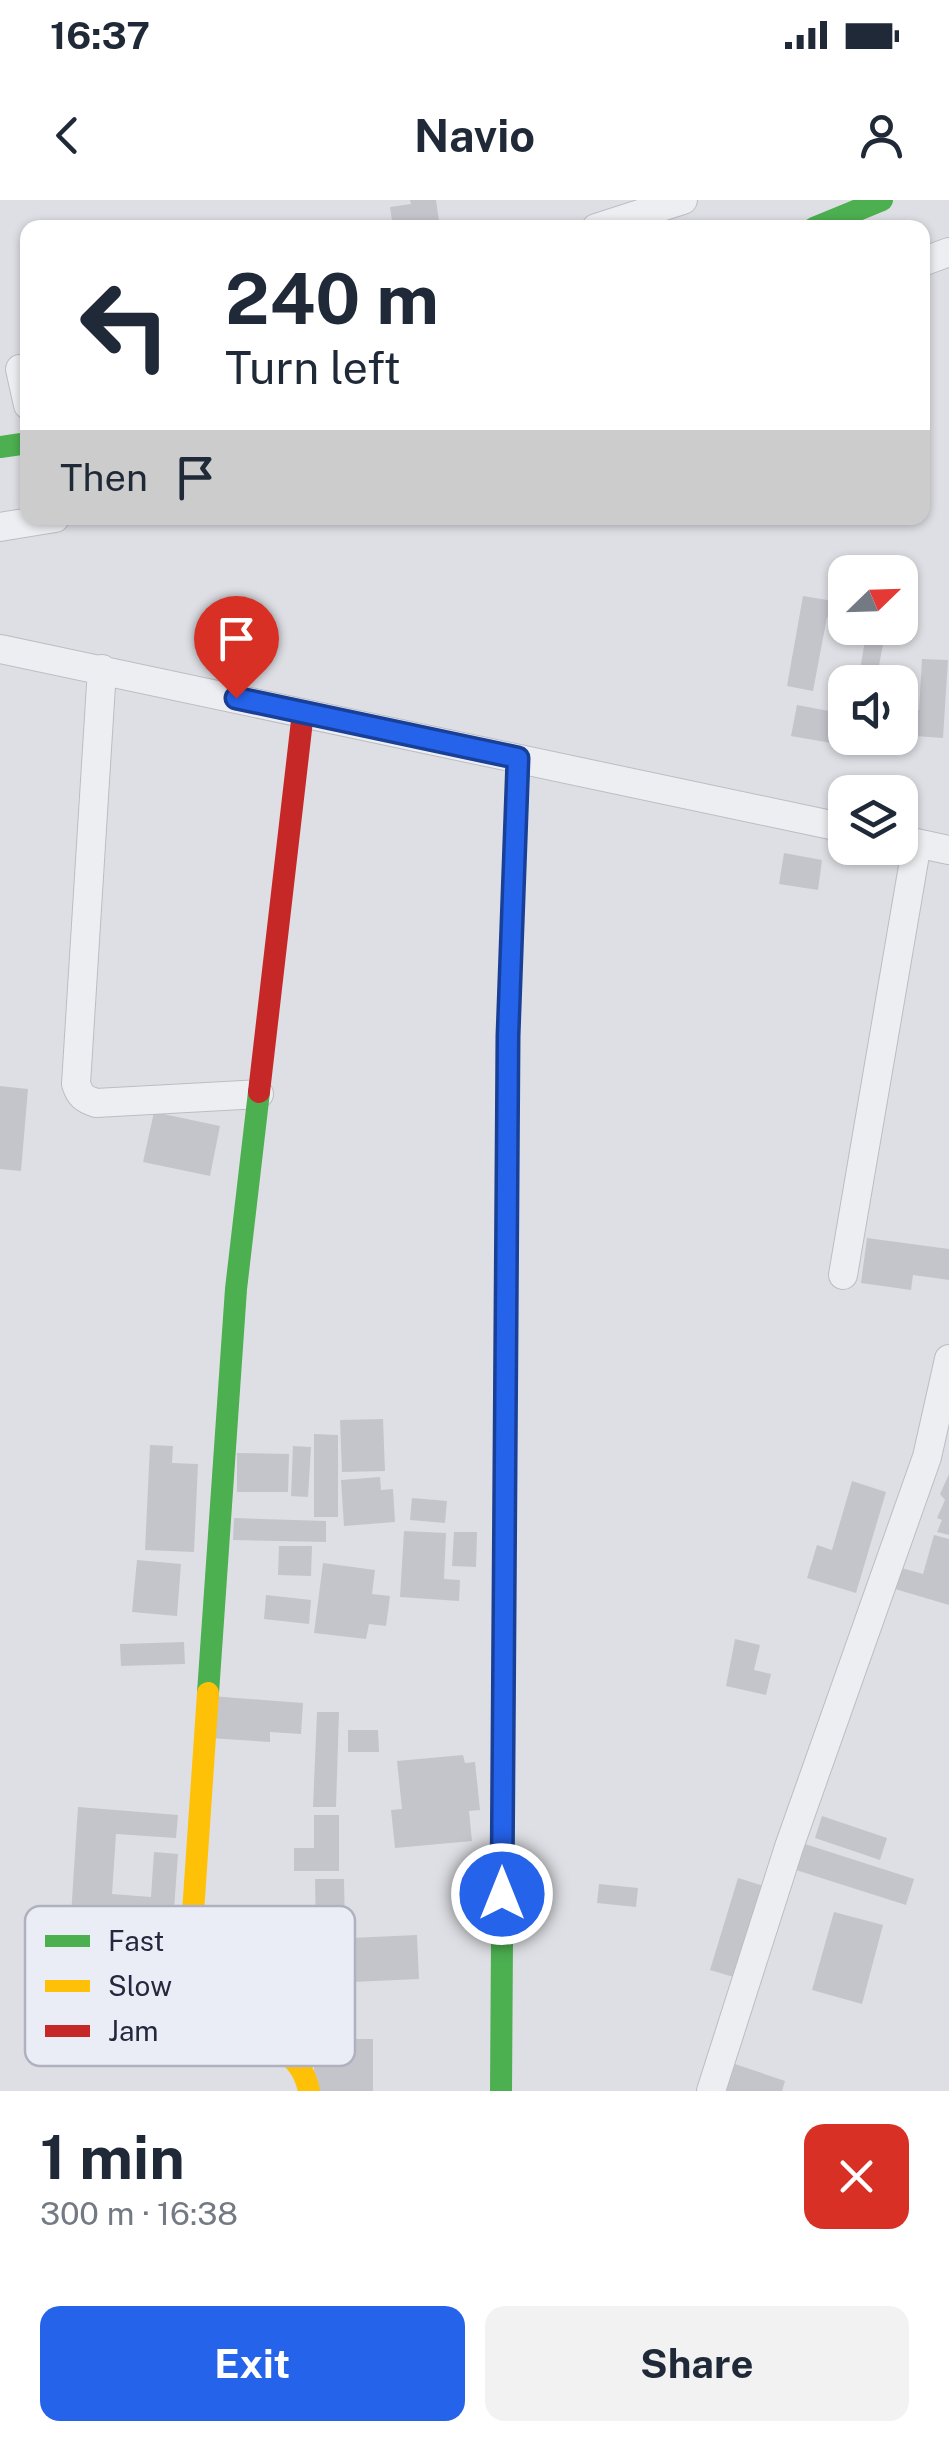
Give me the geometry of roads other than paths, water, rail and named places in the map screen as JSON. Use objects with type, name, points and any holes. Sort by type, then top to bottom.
[{"type":"main road","points":[[833,220],[882,200]]},
{"type":"main road","points":[[193,1906],[236,1288],[303,712]]},
{"type":"main road","points":[[500,2091],[508,1036],[518,758]]},
{"type":"main road","points":[[302,2066],[309,2091]]},
{"type":"street","points":[[621,220],[683,200]]},
{"type":"street","points":[[0,650],[828,824]]},
{"type":"street","points":[[102,669],[76,1084],[84,1099],[96,1102],[258,1094]]},
{"type":"street","points":[[918,843],[949,850]]},
{"type":"street","points":[[843,1275],[905,865]]},
{"type":"street","points":[[711,2091],[789,1847],[927,1457],[949,1359]]}]
